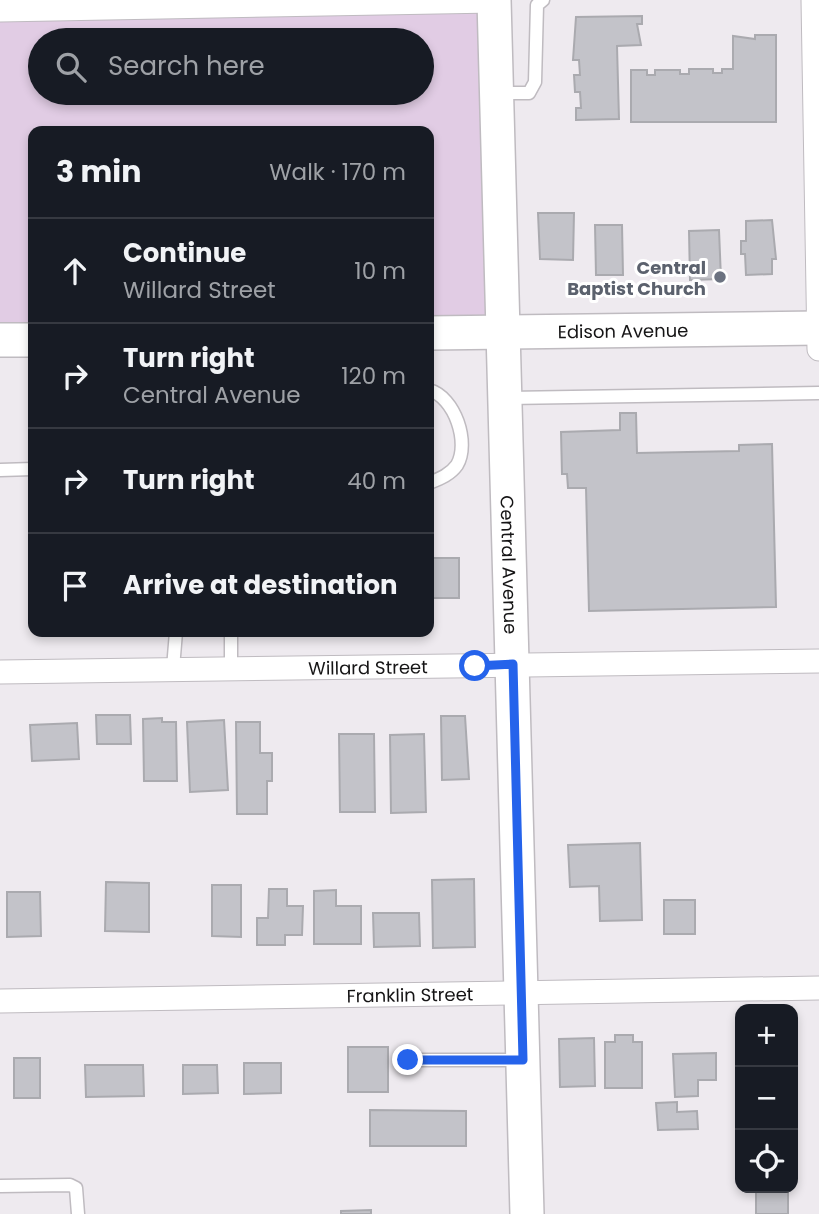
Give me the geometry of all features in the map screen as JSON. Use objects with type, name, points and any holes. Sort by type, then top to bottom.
[{"type":"street","points":[[813,0],[819,349]]},
{"type":"street","name":"Central Avenue","points":[[494,1],[527,1214]]},
{"type":"street","points":[[0,10],[494,1]]},
{"type":"street","name":"Edison Avenue","points":[[434,333],[819,328]]},
{"type":"street","points":[[0,340],[28,340]]},
{"type":"street","name":"Willard Street","points":[[0,672],[819,661]]},
{"type":"street","name":"Franklin Street","points":[[0,1001],[819,988]]},
{"type":"lane","points":[[496,93],[529,93],[536,82],[537,5],[543,0]]},
{"type":"lane","points":[[434,391],[441,393],[453,408],[460,429],[458,463],[447,475],[434,481]]},
{"type":"lane","points":[[505,398],[819,393]]},
{"type":"lane","points":[[0,470],[28,469]]},
{"type":"lane","points":[[173,668],[176,637]]},
{"type":"lane","points":[[231,637],[231,668]]},
{"type":"lane","points":[[408,1060],[523,1060]]},
{"type":"lane","points":[[0,1186],[70,1185],[76,1188],[78,1214]]},
{"type":"shaded area","points":[[487,5],[499,328],[434,329],[434,126],[28,126],[28,335],[0,336],[0,15]]},
{"type":"building","points":[[642,16],[642,24],[637,24],[641,45],[617,46],[619,119],[576,120],[576,108],[581,108],[580,92],[575,92],[574,75],[580,75],[579,60],[573,60],[576,17]]},
{"type":"building","points":[[755,35],[776,35],[776,122],[631,122],[631,70],[647,70],[647,75],[655,75],[655,70],[680,70],[680,74],[689,74],[689,69],[713,69],[713,73],[722,73],[722,69],[733,69],[733,36],[755,39]]},
{"type":"building","points":[[538,213],[574,213],[573,260],[540,259]]},
{"type":"building","points":[[772,220],[776,259],[772,259],[772,274],[746,275],[741,241],[746,241],[746,221]]},
{"type":"building","points":[[595,225],[622,225],[623,275],[596,275]]},
{"type":"building","name":"Central Baptist Church","points":[[719,230],[721,279],[690,280],[689,231]]},
{"type":"building","points":[[620,413],[636,413],[637,453],[739,451],[739,445],[772,444],[776,607],[589,611],[586,488],[568,488],[567,474],[562,474],[561,432],[620,430]]},
{"type":"building","points":[[434,558],[459,558],[459,598],[434,598]]},
{"type":"building","points":[[96,715],[130,715],[131,744],[97,744]]},
{"type":"building","points":[[441,716],[465,716],[469,779],[442,780]]},
{"type":"building","points":[[162,718],[162,722],[176,722],[177,781],[144,781],[143,719]]},
{"type":"building","points":[[224,720],[228,790],[190,792],[187,722]]},
{"type":"building","points":[[236,722],[260,722],[260,753],[272,753],[272,781],[267,781],[267,814],[237,814]]},
{"type":"building","points":[[77,723],[79,759],[32,761],[30,725]]},
{"type":"building","points":[[339,734],[374,734],[375,812],[340,812]]},
{"type":"building","points":[[424,734],[426,812],[391,813],[390,735]]},
{"type":"building","points":[[640,843],[642,920],[600,921],[599,886],[570,887],[568,845]]},
{"type":"building","points":[[474,879],[475,947],[433,948],[432,880]]},
{"type":"building","points":[[106,882],[149,883],[149,932],[105,931]]},
{"type":"building","points":[[212,885],[241,885],[241,937],[212,936]]},
{"type":"building","points":[[269,889],[287,889],[287,906],[303,906],[302,935],[285,935],[285,945],[257,945],[257,918],[268,918]]},
{"type":"building","points":[[336,890],[336,906],[361,906],[361,944],[314,944],[314,891]]},
{"type":"building","points":[[7,892],[40,892],[41,936],[7,937]]},
{"type":"building","points":[[664,900],[695,900],[695,934],[664,934]]},
{"type":"building","points":[[373,913],[419,913],[420,946],[374,947]]},
{"type":"building","points":[[615,1035],[633,1035],[633,1042],[642,1042],[642,1088],[605,1088],[605,1042],[615,1042]]},
{"type":"building","points":[[594,1038],[595,1086],[560,1087],[559,1039]]},
{"type":"building","points":[[348,1047],[388,1047],[388,1092],[348,1092]]},
{"type":"building","points":[[716,1053],[716,1080],[698,1080],[698,1096],[675,1097],[673,1054]]},
{"type":"building","points":[[14,1058],[40,1058],[40,1098],[14,1098]]},
{"type":"building","points":[[244,1063],[281,1063],[281,1093],[244,1094]]},
{"type":"building","points":[[85,1065],[143,1065],[144,1096],[86,1097]]},
{"type":"building","points":[[183,1065],[217,1065],[218,1093],[183,1094]]},
{"type":"building","points":[[677,1102],[677,1112],[697,1111],[698,1129],[658,1130],[656,1103]]},
{"type":"building","points":[[370,1110],[466,1111],[466,1146],[370,1146]]},
{"type":"building","points":[[756,1193],[788,1193],[788,1214],[756,1214]]},
{"type":"building","points":[[371,1210],[371,1214],[341,1214],[341,1211]]},
{"type":"place","name":"Central Baptist Church","points":[[720,277]]},
{"type":"route","points":[[408,1060],[523,1060],[513,664],[475,666]]}]
